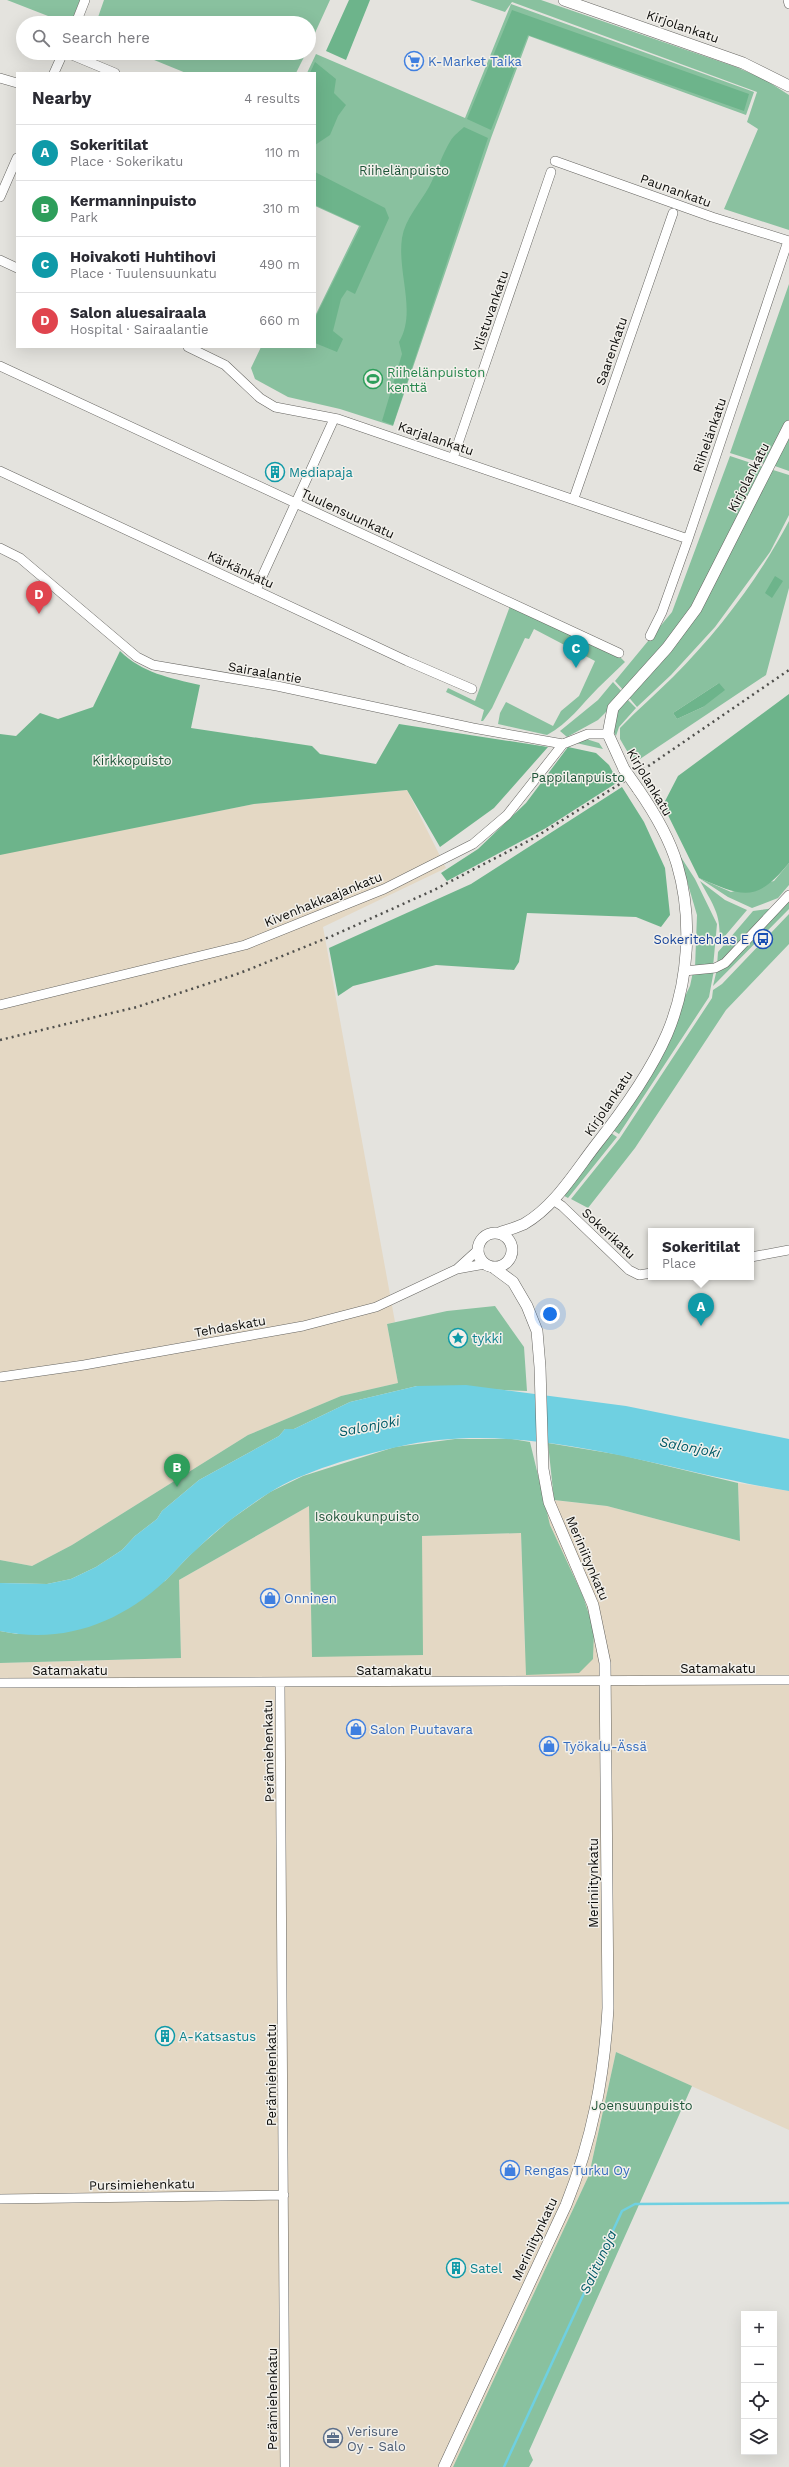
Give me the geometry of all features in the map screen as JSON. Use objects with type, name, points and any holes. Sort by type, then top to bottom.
[{"type":"main road","name":"Kirjolankatu","points":[[564,0],[743,62],[789,86]]},
{"type":"main road","name":"Kirjolankatu","points":[[502,1232],[525,1224],[553,1200],[608,1129],[648,1069],[667,1033],[681,987],[684,971],[687,916],[677,864],[638,789],[624,769],[608,734],[613,708],[667,648],[696,609],[789,426]]},
{"type":"main road","name":"Kirjolankatu","points":[[512,1251],[525,1224]]},
{"type":"main road","points":[[494,1232],[502,1232],[508,1237],[512,1251],[503,1265],[490,1266],[479,1257],[478,1249],[487,1235],[494,1232]]},
{"type":"main road","name":"Meriniitynkatu","points":[[512,1251],[513,1282]]},
{"type":"main road","name":"Meriniitynkatu","points":[[444,2467],[566,2205],[583,2163],[598,2102],[606,2047],[608,2008],[605,1663],[593,1605],[549,1502],[543,1469],[540,1367],[536,1331],[527,1306],[513,1282],[490,1266]]},
{"type":"street","points":[[79,16],[85,0]]},
{"type":"street","points":[[788,0],[789,4]]},
{"type":"street","points":[[54,72],[60,60]]},
{"type":"street","points":[[84,60],[113,72]]},
{"type":"street","points":[[0,78],[16,83]]},
{"type":"street","points":[[0,197],[16,160]]},
{"type":"street","name":"Paunankatu","points":[[555,161],[788,241]]},
{"type":"street","name":"Ylistuvankatu","points":[[453,458],[552,172]]},
{"type":"street","name":"Saarenkatu","points":[[574,498],[673,213]]},
{"type":"street","name":"Riihelänkatu","points":[[650,636],[662,612],[688,539],[788,241]]},
{"type":"street","points":[[0,260],[16,268]]},
{"type":"street","name":"Karjalankatu","points":[[190,348],[225,365],[267,403],[286,410],[334,419],[574,498],[688,539]]},
{"type":"street","name":"Tuulensuunkatu","points":[[0,366],[619,654]]},
{"type":"street","points":[[256,590],[334,419]]},
{"type":"street","name":"Kärkänkatu","points":[[0,471],[407,661],[472,689]]},
{"type":"street","name":"Sairaalantie","points":[[0,548],[20,558],[137,657],[153,665],[277,686],[473,728],[563,744]]},
{"type":"street","name":"Kivenhakkaajankatu","points":[[0,1005],[245,945],[384,889],[473,844],[507,815],[563,744],[588,734],[608,734]]},
{"type":"street","points":[[684,971],[715,968],[725,963],[789,895]]},
{"type":"street","name":"Sokerikatu","points":[[553,1200],[562,1206],[629,1270],[639,1275],[648,1274]]},
{"type":"street","name":"Tehdaskatu","points":[[0,1377],[84,1365],[304,1326],[376,1307],[457,1269],[478,1249]]},
{"type":"street","points":[[754,1256],[789,1250]]},
{"type":"street","name":"Tehdaskatu","points":[[457,1269],[490,1266]]},
{"type":"street","name":"Satamakatu","points":[[0,1683],[789,1680]]},
{"type":"street","name":"Perämiehenkatu","points":[[280,1683],[285,2467]]},
{"type":"street","name":"Pursimiehenkatu","points":[[0,2199],[284,2195]]},
{"type":"shaded area","points":[[407,790],[446,868],[323,927],[395,1322],[387,1324],[398,1383],[341,1396],[248,1435],[72,1545],[32,1566],[0,1560],[0,854],[254,804]]},
{"type":"shaded area","points":[[738,1483],[789,1491],[789,2130],[616,2052],[589,2175],[453,2467],[0,2467],[0,1663],[181,1658],[179,1580],[309,1506],[421,1536],[521,1533],[525,1650],[594,1630],[583,1596],[550,1525],[543,1499],[607,1506],[740,1541]]},
{"type":"green space","points":[[7,0],[80,0],[74,16],[48,16]]},
{"type":"green space","points":[[104,0],[330,0],[316,31],[316,16],[98,16]]},
{"type":"green space","points":[[349,0],[370,0],[346,60],[326,51]]},
{"type":"green space","points":[[470,0],[541,0],[736,67],[764,79],[789,95],[789,230],[724,209],[758,129],[747,122],[757,92],[512,2],[505,12]]},
{"type":"green space","name":"Riihelänpuisto","points":[[511,4],[754,92],[746,115],[529,36],[491,138],[393,426],[340,409],[288,397],[255,379],[251,368],[261,348],[316,348],[316,314],[359,226],[316,206],[316,72],[307,72],[313,60],[316,60],[316,54],[465,118]]},
{"type":"green space","points":[[512,10],[749,94],[744,111],[528,35],[491,130],[467,119]]},
{"type":"green space","points":[[154,60],[302,60],[296,72],[184,72]]},
{"type":"green space","points":[[315,62],[336,79],[334,93],[346,105],[338,116],[330,135],[316,144],[316,72],[310,72]]},
{"type":"green space","points":[[464,127],[488,138],[393,425],[382,421],[402,354],[399,342],[404,330],[406,318],[407,305],[401,251],[402,238],[406,224],[429,187],[448,145],[454,136]]},
{"type":"green space","points":[[316,173],[385,208],[389,218],[355,294],[347,290],[341,299],[333,331],[343,339],[337,352],[316,343],[316,316],[361,226],[316,205]]},
{"type":"green space","points":[[789,284],[789,422],[768,465],[730,453]]},
{"type":"green space","points":[[789,430],[789,471],[772,465]]},
{"type":"green space","points":[[730,456],[766,468],[695,608],[625,692],[615,681],[672,612]]},
{"type":"green space","points":[[770,469],[789,475],[789,515],[770,552],[715,627],[671,675],[637,707],[626,694],[670,648]]},
{"type":"green space","points":[[789,521],[789,588],[766,675],[634,763],[620,739],[620,728],[673,677],[706,641],[737,603],[765,563]],"holes":[[[719,683],[703,707],[677,719],[673,713]]]},
{"type":"green space","points":[[775,576],[783,581],[772,598],[765,593]]},
{"type":"green space","points":[[510,606],[619,656],[625,662],[562,725],[547,735],[498,724],[500,713],[506,702],[553,726],[561,711],[579,696],[595,661],[534,629],[529,639],[525,638],[492,708],[483,721],[481,721],[484,710],[446,692],[448,688],[475,701]]},
{"type":"green space","name":"Kirkkopuisto","points":[[120,651],[147,670],[167,677],[200,685],[191,728],[312,746],[320,754],[376,764],[399,724],[548,747],[494,808],[440,847],[407,790],[254,804],[0,855],[0,734],[16,736],[40,713],[58,719],[93,707]]},
{"type":"green space","points":[[613,682],[624,694],[598,720],[567,737],[560,731],[598,700]]},
{"type":"green space","points":[[719,683],[725,690],[703,707],[677,719],[673,713]]},
{"type":"green space","points":[[789,694],[789,863],[778,876],[767,885],[748,893],[727,889],[699,878],[663,805],[678,776]]},
{"type":"green space","points":[[625,697],[636,708],[619,727],[616,736],[613,731],[613,720],[616,711]]},
{"type":"green space","points":[[583,738],[599,743],[603,749],[576,743]]},
{"type":"green space","name":"Pappilanpuisto","points":[[568,747],[596,753],[609,765],[618,782],[546,828],[447,881],[441,873],[478,849],[526,803]]},
{"type":"green space","points":[[622,787],[644,822],[665,868],[670,915],[661,927],[636,917],[527,913],[519,962],[514,970],[436,965],[353,986],[338,996],[329,948],[471,884]]},
{"type":"green space","points":[[679,854],[695,879],[717,924],[713,967],[695,968],[697,915]]},
{"type":"green space","points":[[789,863],[789,885],[778,898],[752,908],[728,897],[699,878],[731,892],[774,881]]},
{"type":"green space","points":[[700,881],[725,900],[747,910],[719,943],[720,933],[716,910]]},
{"type":"green space","points":[[789,900],[789,909],[713,986],[717,969]]},
{"type":"green space","points":[[774,908],[717,966],[718,952],[753,911]]},
{"type":"green space","points":[[789,914],[789,944],[726,1010],[635,1148],[588,1208],[571,1199],[620,1138],[712,998],[713,990],[722,984]]},
{"type":"green space","points":[[714,970],[709,997],[619,1134],[611,1129],[658,1051],[690,986],[693,972]]},
{"type":"green space","points":[[608,1131],[617,1137],[568,1198],[555,1191]]},
{"type":"green space","points":[[495,1306],[524,1347],[527,1391],[417,1386],[350,1402],[294,1429],[285,1429],[279,1436],[199,1480],[162,1511],[157,1519],[135,1536],[122,1550],[96,1567],[71,1579],[47,1584],[0,1583],[0,1560],[32,1566],[72,1545],[248,1435],[341,1396],[398,1383],[387,1324],[447,1311]]},
{"type":"green space","name":"Isokoukunpuisto","points":[[455,1439],[512,1439],[530,1442],[550,1525],[583,1596],[594,1630],[593,1659],[579,1673],[526,1675],[521,1533],[422,1536],[423,1655],[312,1657],[309,1506],[179,1580],[181,1658],[0,1663],[0,1631],[17,1634],[165,1581],[194,1551],[230,1520],[270,1492],[303,1476],[395,1447]]},
{"type":"green space","points":[[548,1443],[621,1455],[738,1483],[740,1541],[607,1506],[554,1500]]},
{"type":"green space","name":"Joensuunpuisto","points":[[616,2052],[692,2086],[529,2451],[533,2460],[529,2467],[453,2467],[589,2175]]},
{"type":"water","name":"Salonjoki","points":[[466,1385],[626,1406],[789,1439],[789,1491],[594,1450],[545,1442],[496,1438],[446,1439],[397,1447],[365,1455],[314,1471],[269,1493],[221,1527],[187,1558],[165,1581],[147,1596],[128,1609],[109,1619],[88,1627],[46,1635],[0,1631],[0,1583],[47,1584],[71,1579],[96,1567],[122,1550],[135,1536],[157,1519],[162,1511],[199,1480],[279,1436],[285,1429],[294,1429],[350,1402],[417,1386]]},
{"type":"waterway","name":"Salitunoja","points":[[504,2467],[622,2211],[635,2204],[789,2203]]},
{"type":"railway","points":[[0,1040],[137,1007],[240,973],[332,936],[434,890],[534,838],[650,765],[789,670]]},
{"type":"place","name":"K-Market Taika","points":[[414,61]]},
{"type":"place","name":"Riihelänpuiston kenttä","points":[[373,379]]},
{"type":"place","name":"Mediapaja","points":[[275,472]]},
{"type":"place","name":"Salon aluesairaala","points":[[39,614]]},
{"type":"place","name":"Hoivakoti Huhtihovi","points":[[576,668]]},
{"type":"place","name":"Sokeritehdas E","points":[[763,939]]},
{"type":"place","name":"Sokeritilat","points":[[701,1326]]},
{"type":"place","name":"tykki","points":[[458,1338]]},
{"type":"place","name":"Kermanninpuisto","points":[[177,1487]]},
{"type":"place","name":"Onninen","points":[[270,1598]]},
{"type":"place","name":"Salon Puutavara","points":[[356,1729]]},
{"type":"place","name":"Työkalu-Ässä","points":[[549,1746]]},
{"type":"place","name":"A-Katsastus","points":[[165,2036]]},
{"type":"place","name":"Rengas Turku Oy","points":[[510,2170]]},
{"type":"place","name":"Satel","points":[[456,2268]]},
{"type":"place","name":"Verisure Oy - Salo","points":[[333,2438]]}]
